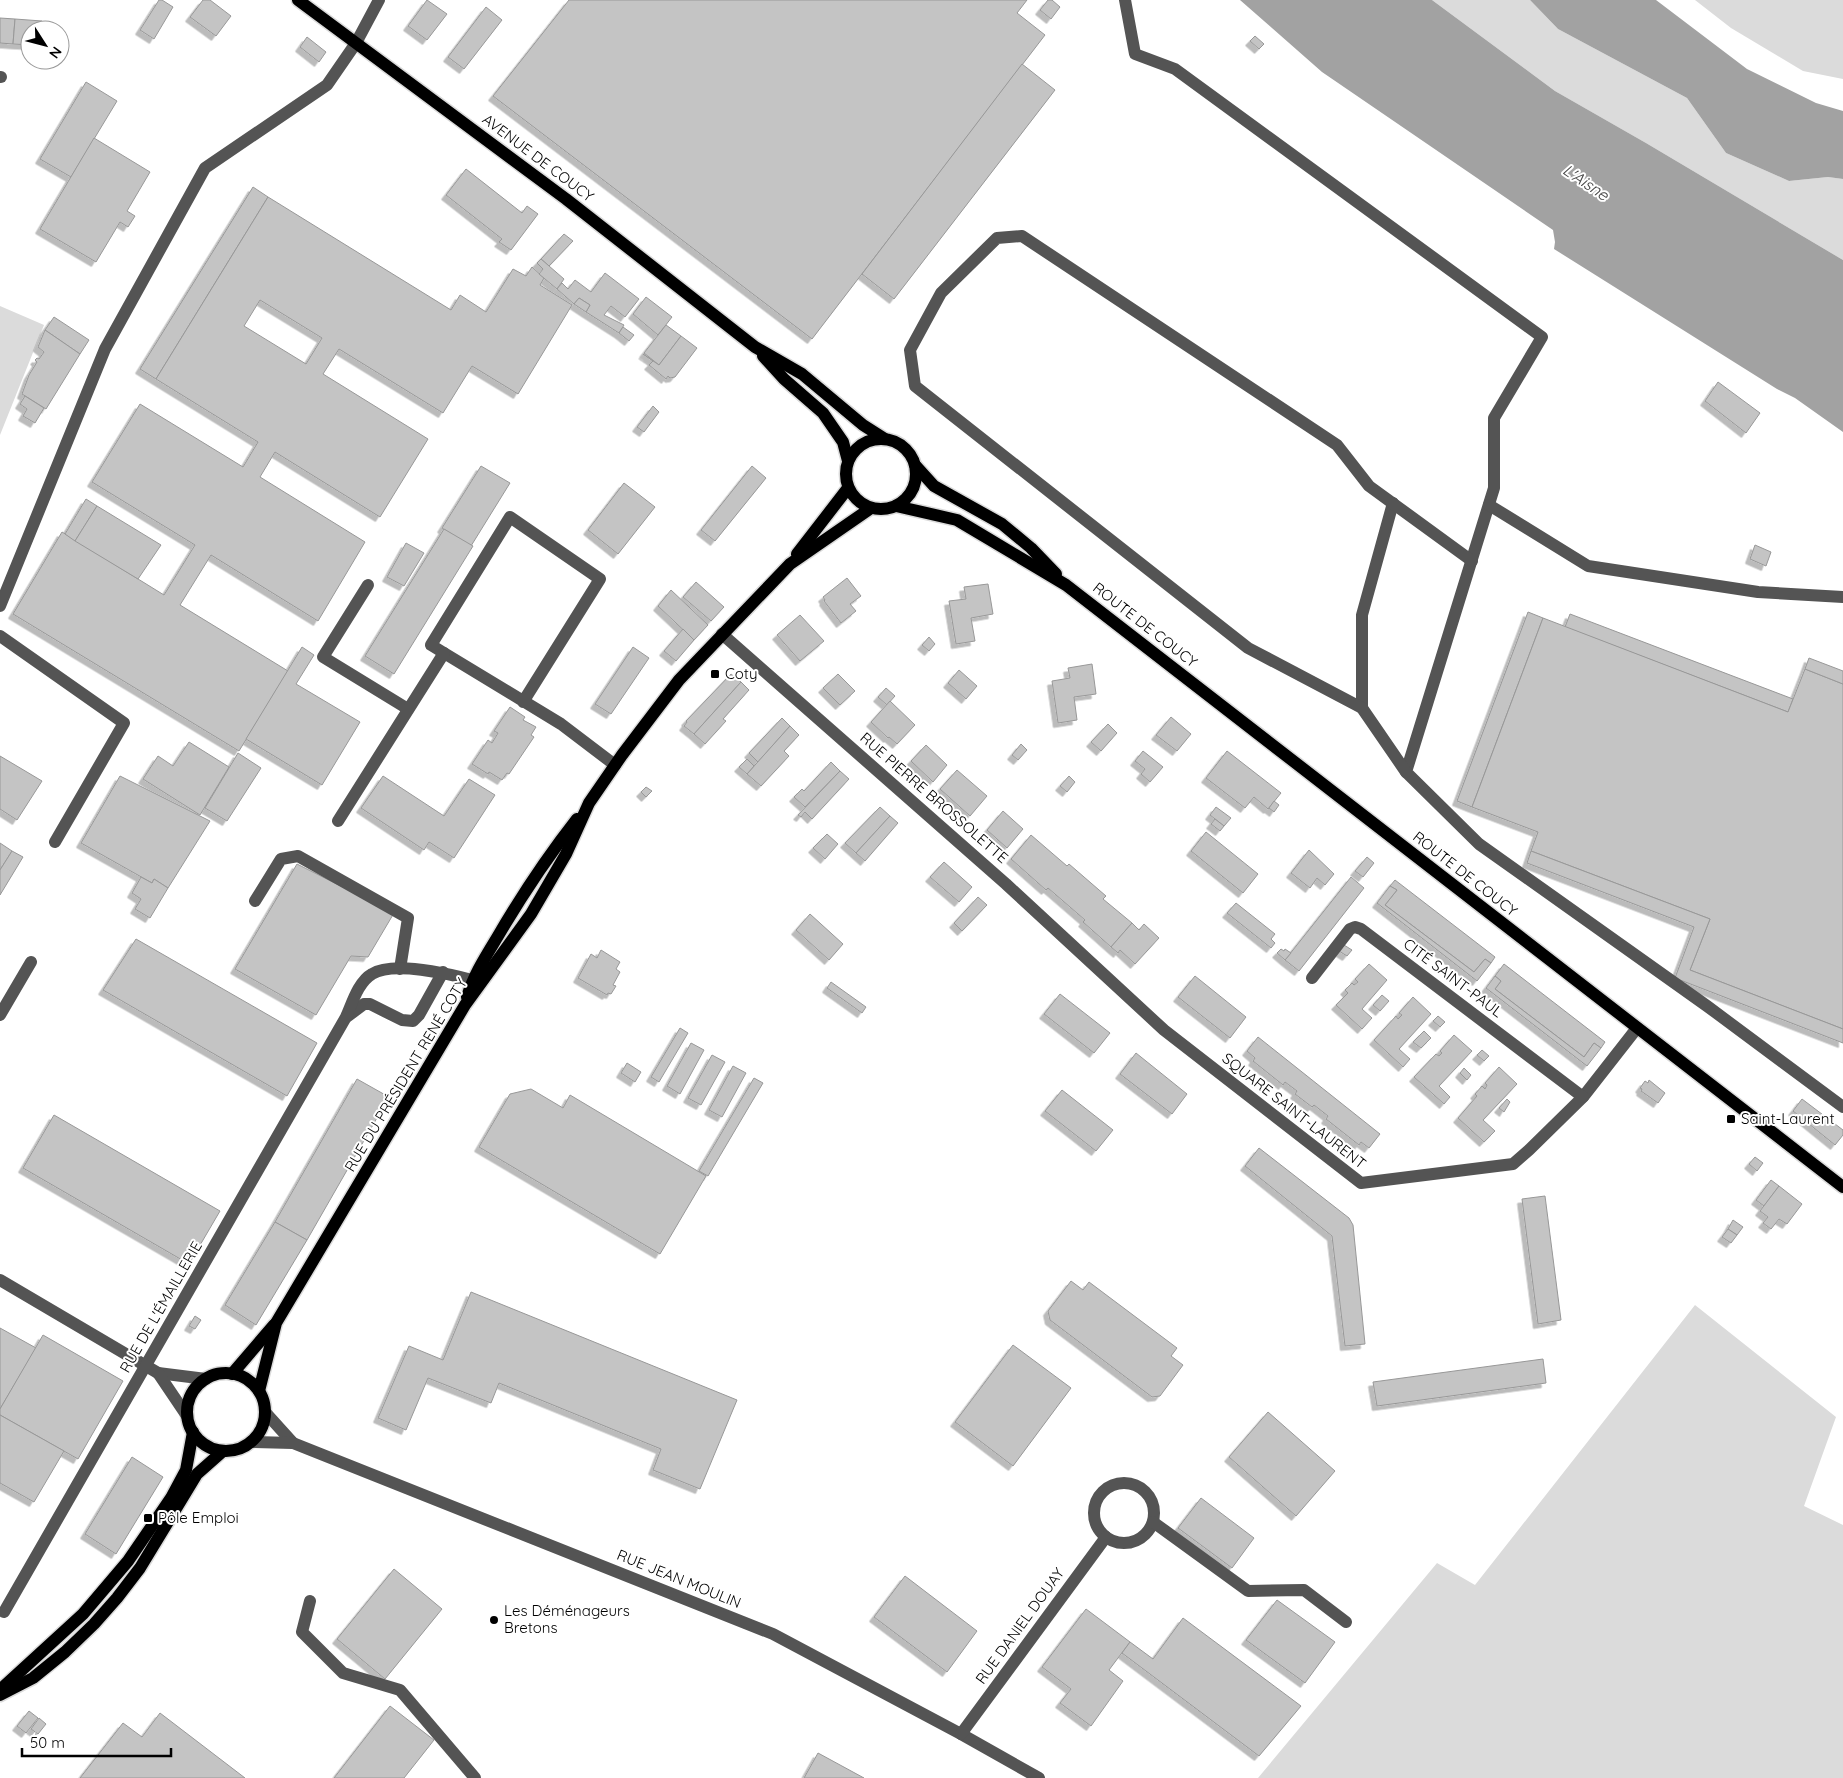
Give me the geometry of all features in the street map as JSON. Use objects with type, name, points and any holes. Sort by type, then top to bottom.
[{"type":"main road","name":"AVENUE DE COUCY","points":[[298,0],[566,199],[755,347],[802,374],[864,425],[885,439]]},
{"type":"main road","name":"AVENUE DE COUCY","points":[[755,347],[784,379],[823,413],[843,442],[848,461]]},
{"type":"main road","points":[[885,439],[896,442],[911,456],[915,466],[916,477],[913,489],[906,499],[896,506],[888,509],[871,508],[858,500],[848,488],[845,474],[848,461],[854,451],[863,444],[885,439]]},
{"type":"main road","name":"ROUTE DE COUCY","points":[[915,466],[934,486],[1002,524],[1031,548],[1066,585]]},
{"type":"main road","points":[[790,564],[848,488]]},
{"type":"main road","name":"ROUTE DE COUCY","points":[[896,506],[957,520],[1066,585],[1843,1188]]},
{"type":"main road","name":"RUE DU PRÉSIDENT RENÉ COTY","points":[[259,1391],[276,1323],[465,1005],[531,914],[566,854],[589,803],[615,765],[647,720],[679,680],[790,564],[871,508]]},
{"type":"main road","points":[[465,1005],[472,980],[512,912],[555,847],[589,803]]},
{"type":"main road","points":[[232,1374],[276,1323]]},
{"type":"main road","points":[[223,1373],[232,1374],[243,1377],[259,1391],[264,1401],[264,1423],[259,1434],[251,1442],[243,1447],[223,1451],[206,1445],[193,1432],[188,1416],[188,1405],[192,1394],[206,1379],[223,1373]]},
{"type":"main road","points":[[0,1690],[82,1614],[128,1561],[171,1498],[186,1470],[193,1432]]},
{"type":"main road","points":[[0,1694],[33,1678],[65,1652],[94,1624],[140,1568],[197,1474],[223,1451]]},
{"type":"street","points":[[0,606],[105,349],[205,168],[327,85],[356,44],[379,0]]},
{"type":"street","points":[[1125,0],[1135,54],[1175,69],[1542,337],[1494,418],[1494,488],[1406,772]]},
{"type":"street","points":[[1472,561],[1369,486],[1338,445],[1022,236],[997,238],[941,293],[910,350],[915,386],[1248,648],[1362,708],[1406,772],[1479,844],[1707,1006],[1843,1107]]},
{"type":"street","points":[[1362,708],[1362,615],[1393,503]]},
{"type":"street","points":[[1489,506],[1588,566],[1758,592],[1843,597]]},
{"type":"street","points":[[523,702],[600,578],[510,517],[431,645],[523,702],[561,724],[615,765]]},
{"type":"street","points":[[368,585],[323,657],[408,709]]},
{"type":"street","name":"RUE PIERRE BROSSOLETTE","points":[[722,634],[1006,884],[1121,990]]},
{"type":"street","points":[[0,636],[124,723],[55,842]]},
{"type":"street","points":[[338,821],[444,653]]},
{"type":"street","points":[[255,901],[281,859],[298,856],[408,918],[400,969]]},
{"type":"street","name":"CITÉ SAINT-PAUL","points":[[1312,978],[1350,929],[1355,927],[1361,929],[1583,1097]]},
{"type":"street","points":[[0,1015],[31,962]]},
{"type":"street","name":"RUE DE L'ÉMAILLERIE","points":[[4,1612],[346,1017],[362,984],[371,974],[386,969],[443,972],[472,980]]},
{"type":"street","name":"RUE DE L'ÉMAILLERIE","points":[[346,1017],[364,1004],[370,1004],[402,1020],[413,1021],[419,1015],[443,972]]},
{"type":"street","name":"SQUARE SAINT-LAURENT","points":[[1121,990],[1164,1030],[1361,1183],[1513,1164],[1583,1097],[1637,1028]]},
{"type":"street","points":[[0,1280],[158,1373],[206,1379]]},
{"type":"street","points":[[158,1373],[188,1416]]},
{"type":"street","name":"RUE JEAN MOULIN","points":[[265,1412],[293,1443]]},
{"type":"street","name":"RUE JEAN MOULIN","points":[[251,1442],[293,1443],[773,1634],[961,1734],[1039,1778]]},
{"type":"street","points":[[1121,1483],[1132,1484],[1141,1488],[1153,1504],[1153,1522],[1142,1538],[1124,1543],[1114,1541],[1106,1537],[1099,1530],[1094,1510],[1097,1500],[1103,1492],[1121,1483]]},
{"type":"street","points":[[1153,1522],[1248,1591],[1304,1590],[1346,1622]]},
{"type":"street","name":"RUE DANIEL DOUAY","points":[[961,1734],[1106,1537]]},
{"type":"street","points":[[310,1601],[302,1632],[342,1673],[400,1690],[475,1778]]},
{"type":"shaded area","points":[[1432,0],[1530,0],[1558,29],[1687,98],[1726,153],[1789,181],[1828,177],[1843,179],[1843,260],[1555,91]]},
{"type":"shaded area","points":[[1695,0],[1843,0],[1843,79],[1803,71],[1731,28]]},
{"type":"shaded area","points":[[0,306],[44,325],[0,435]]},
{"type":"shaded area","points":[[1695,1305],[1836,1417],[1804,1506],[1843,1525],[1843,1778],[1258,1778],[1437,1563],[1475,1585]]},
{"type":"water","name":"L'Aisne","points":[[1240,0],[1432,0],[1555,91],[1843,260],[1843,432],[1795,398],[1777,389],[1554,249],[1553,230],[1322,72]]},
{"type":"water","points":[[1530,0],[1656,0],[1747,69],[1816,103],[1843,111],[1843,179],[1828,177],[1789,181],[1726,153],[1687,98],[1558,29]]},
{"type":"building","points":[[159,0],[173,7],[154,39],[140,30]]},
{"type":"building","points":[[203,0],[210,0],[231,16],[216,36],[190,17]]},
{"type":"building","points":[[427,0],[447,14],[427,40],[408,26]]},
{"type":"building","points":[[569,0],[1027,0],[1017,13],[1045,35],[812,339],[493,96]]},
{"type":"building","points":[[1048,0],[1052,0],[1060,7],[1051,19],[1040,10]]},
{"type":"building","points":[[486,7],[502,20],[464,69],[448,57]]},
{"type":"building","points":[[0,18],[15,19],[13,44],[0,43]]},
{"type":"building","points":[[15,19],[28,20],[20,20],[20,44],[13,44]]},
{"type":"building","points":[[1255,36],[1264,44],[1259,49],[1250,41]]},
{"type":"building","points":[[307,37],[326,52],[319,62],[300,47]]},
{"type":"building","points":[[1022,64],[1055,90],[894,299],[862,274]]},
{"type":"building","points":[[86,82],[117,101],[71,177],[40,159]]},
{"type":"building","points":[[94,138],[150,172],[127,211],[135,216],[128,227],[120,222],[96,262],[40,229]]},
{"type":"building","points":[[466,169],[522,213],[527,206],[538,214],[511,250],[499,242],[502,239],[446,195]]},
{"type":"building","points":[[253,187],[268,197],[156,379],[140,369]]},
{"type":"building","points":[[268,197],[451,310],[460,295],[486,312],[513,269],[526,276],[532,267],[544,278],[540,285],[572,305],[518,394],[472,366],[443,413],[339,349],[323,374],[428,439],[380,517],[275,452],[260,477],[365,542],[318,621],[211,555],[180,605],[288,671],[239,751],[13,614],[62,532],[164,595],[195,545],[92,482],[140,404],[243,467],[258,442],[156,379]],"holes":[[[260,300],[322,338],[306,364],[244,326]]]},
{"type":"building","points":[[564,234],[573,241],[549,266],[541,259]]},
{"type":"building","points":[[541,259],[564,279],[557,289],[539,274],[543,269],[537,263]]},
{"type":"building","points":[[605,273],[639,299],[625,317],[611,306],[604,315],[624,325],[619,333],[586,312],[590,305],[579,298],[574,304],[557,289],[562,283],[568,289],[575,280],[591,292]]},
{"type":"building","points":[[646,297],[672,317],[658,335],[633,314]]},
{"type":"building","points":[[579,298],[590,305],[586,312],[574,304]]},
{"type":"building","points":[[54,317],[89,340],[80,354],[45,330]]},
{"type":"building","points":[[666,325],[681,336],[659,365],[644,353]]},
{"type":"building","points":[[623,327],[634,335],[629,341],[619,333]]},
{"type":"building","points":[[45,330],[80,354],[46,409],[22,394],[29,375],[37,362],[35,360],[39,359],[44,352],[38,347]]},
{"type":"building","points":[[681,336],[697,348],[675,377],[670,378],[668,376],[666,379],[649,365],[653,361],[643,354],[659,365]]},
{"type":"building","points":[[1718,382],[1760,413],[1746,433],[1705,401]]},
{"type":"building","points":[[25,396],[44,408],[35,423],[23,416],[27,409],[20,404]]},
{"type":"building","points":[[653,406],[659,412],[644,432],[637,427]]},
{"type":"building","points":[[481,466],[510,483],[471,546],[442,528]]},
{"type":"building","points":[[752,466],[766,478],[715,541],[701,530]]},
{"type":"building","points":[[624,483],[655,507],[618,554],[588,530]]},
{"type":"building","points":[[86,499],[97,506],[75,541],[65,534]]},
{"type":"building","points":[[97,506],[161,545],[138,579],[75,541]]},
{"type":"building","points":[[444,529],[473,546],[394,674],[365,656]]},
{"type":"building","points":[[406,543],[424,553],[404,586],[387,577]]},
{"type":"building","points":[[1755,545],[1771,552],[1766,566],[1750,559]]},
{"type":"building","points":[[847,578],[861,596],[850,604],[856,611],[841,623],[823,597]]},
{"type":"building","points":[[696,582],[724,607],[711,621],[683,597]]},
{"type":"building","points":[[988,584],[993,614],[971,618],[975,641],[956,644],[949,601],[966,599],[964,587]]},
{"type":"building","points":[[671,590],[708,625],[694,640],[658,606]]},
{"type":"building","points":[[1528,612],[1543,618],[1472,807],[1457,801]]},
{"type":"building","points":[[1570,614],[1793,699],[1788,712],[1565,627]]},
{"type":"building","points":[[800,615],[824,641],[800,661],[777,635]]},
{"type":"building","points":[[1543,618],[1788,712],[1805,669],[1843,684],[1843,1029],[1690,970],[1710,919],[1531,851],[1538,832],[1472,807]]},
{"type":"building","points":[[683,629],[694,640],[676,661],[664,651]]},
{"type":"building","points":[[929,637],[935,644],[929,651],[922,645]]},
{"type":"building","points":[[302,647],[314,655],[296,684],[360,722],[322,785],[246,739]]},
{"type":"building","points":[[633,647],[649,658],[611,714],[595,704]]},
{"type":"building","points":[[1809,658],[1843,671],[1843,684],[1805,669]]},
{"type":"building","points":[[1092,664],[1096,694],[1074,697],[1077,720],[1058,723],[1052,681],[1070,678],[1068,668]]},
{"type":"building","points":[[959,670],[977,686],[966,699],[948,683]]},
{"type":"building","points":[[731,674],[741,682],[694,734],[684,726],[686,721]]},
{"type":"building","points":[[838,674],[855,691],[840,705],[823,688]]},
{"type":"building","points":[[741,682],[749,690],[723,719],[726,721],[705,744],[694,734]]},
{"type":"building","points":[[886,688],[895,696],[887,705],[878,697]]},
{"type":"building","points":[[890,701],[915,725],[897,744],[871,722]]},
{"type":"building","points":[[510,707],[525,717],[523,720],[536,727],[531,735],[534,737],[509,774],[507,773],[502,780],[472,764],[488,740],[492,743],[498,733],[494,731]]},
{"type":"building","points":[[1171,717],[1191,734],[1177,751],[1156,735]]},
{"type":"building","points":[[782,718],[790,726],[758,762],[749,753]]},
{"type":"building","points":[[1108,724],[1117,733],[1101,751],[1091,742]]},
{"type":"building","points":[[790,726],[799,735],[784,751],[789,756],[761,786],[747,774]]},
{"type":"building","points":[[189,742],[229,767],[200,815],[143,779],[158,756],[173,766]]},
{"type":"building","points":[[1021,744],[1027,750],[1018,760],[1012,755]]},
{"type":"building","points":[[926,745],[947,765],[933,782],[911,761]]},
{"type":"building","points":[[1143,751],[1163,767],[1150,782],[1141,774],[1145,769],[1135,761]]},
{"type":"building","points":[[1227,751],[1281,793],[1268,809],[1254,797],[1245,808],[1206,778]]},
{"type":"building","points":[[238,753],[261,768],[227,821],[205,808]]},
{"type":"building","points":[[0,756],[42,781],[17,820],[0,809]]},
{"type":"building","points":[[747,759],[754,766],[747,774],[739,767]]},
{"type":"building","points":[[831,762],[840,771],[805,807],[794,797],[802,789],[804,791]]},
{"type":"building","points":[[957,770],[987,796],[970,816],[940,789]]},
{"type":"building","points":[[840,771],[849,779],[812,819],[805,812],[801,817],[798,815]]},
{"type":"building","points":[[120,776],[210,821],[168,888],[154,879],[152,883],[81,843]]},
{"type":"building","points":[[383,776],[444,816],[469,779],[495,795],[454,858],[429,842],[424,850],[361,808]]},
{"type":"building","points":[[1069,776],[1075,782],[1067,792],[1060,786]]},
{"type":"building","points":[[646,787],[652,791],[646,797],[641,792]]},
{"type":"building","points":[[1274,801],[1279,805],[1274,812],[1269,808]]},
{"type":"building","points":[[880,807],[890,816],[856,853],[845,843]]},
{"type":"building","points":[[1216,807],[1231,818],[1224,826],[1210,815]]},
{"type":"building","points":[[1003,811],[1023,829],[1007,848],[987,830]]},
{"type":"building","points":[[890,816],[898,823],[865,861],[856,853]]},
{"type":"building","points":[[1215,819],[1224,826],[1220,831],[1211,824]]},
{"type":"building","points":[[1206,832],[1258,874],[1243,893],[1191,851]]},
{"type":"building","points":[[827,834],[838,844],[825,859],[813,848]]},
{"type":"building","points":[[1031,835],[1106,896],[1103,899],[1132,923],[1111,947],[1083,922],[1085,920],[1048,888],[1046,890],[1011,859]]},
{"type":"building","points":[[0,843],[12,851],[0,870]]},
{"type":"building","points":[[1309,850],[1334,874],[1325,885],[1317,878],[1310,888],[1291,873]]},
{"type":"building","points":[[12,851],[23,857],[0,895],[0,870]]},
{"type":"building","points":[[1531,851],[1710,919],[1690,970],[1843,1029],[1843,1043],[1675,978],[1694,927],[1527,863]]},
{"type":"building","points":[[1367,857],[1374,863],[1363,877],[1355,871]]},
{"type":"building","points":[[944,862],[972,887],[959,902],[930,877]]},
{"type":"building","points":[[297,864],[394,913],[368,957],[351,956],[316,1015],[235,969]]},
{"type":"building","points":[[141,877],[152,883],[154,879],[168,888],[150,918],[135,909],[141,899],[132,893]]},
{"type":"building","points":[[1351,877],[1364,888],[1299,971],[1285,960]]},
{"type":"building","points":[[1395,880],[1495,957],[1491,963],[1485,959],[1474,972],[1385,905],[1397,890],[1390,886]]},
{"type":"building","points":[[1390,886],[1397,890],[1385,905],[1474,972],[1485,959],[1491,963],[1477,981],[1377,903]]},
{"type":"building","points":[[978,897],[987,905],[962,931],[954,923]]},
{"type":"building","points":[[1236,903],[1275,934],[1271,939],[1275,943],[1271,948],[1227,913]]},
{"type":"building","points":[[810,914],[843,944],[829,960],[796,930]]},
{"type":"building","points":[[1132,923],[1139,930],[1144,924],[1159,938],[1135,964],[1120,950],[1118,953],[1111,947]]},
{"type":"building","points":[[136,939],[317,1043],[287,1096],[103,990]]},
{"type":"building","points":[[1344,945],[1352,950],[1347,956],[1339,951]]},
{"type":"building","points":[[1281,949],[1291,953],[1285,960],[1277,953]]},
{"type":"building","points":[[601,950],[620,962],[616,969],[620,972],[613,985],[616,986],[611,994],[608,993],[607,995],[578,978],[591,954],[597,958]]},
{"type":"building","points":[[1369,964],[1387,980],[1362,1009],[1372,1018],[1362,1029],[1336,1005],[1348,993],[1345,990],[1352,983],[1354,985],[1358,982],[1355,979]]},
{"type":"building","points":[[1504,964],[1605,1042],[1601,1048],[1594,1043],[1584,1057],[1495,989],[1501,981],[1495,976]]},
{"type":"building","points":[[1195,976],[1246,1017],[1230,1038],[1178,997]]},
{"type":"building","points":[[1495,976],[1501,981],[1495,989],[1584,1057],[1594,1043],[1601,1048],[1587,1066],[1486,988]]},
{"type":"building","points":[[831,982],[866,1007],[862,1013],[827,988]]},
{"type":"building","points":[[1060,994],[1110,1033],[1094,1053],[1044,1014]]},
{"type":"building","points":[[1382,995],[1389,1001],[1380,1011],[1373,1005]]},
{"type":"building","points":[[1413,997],[1431,1014],[1399,1049],[1410,1059],[1403,1067],[1374,1040],[1396,1016],[1398,1019],[1402,1015],[1399,1013]]},
{"type":"building","points":[[1438,1016],[1445,1022],[1440,1027],[1433,1021]]},
{"type":"building","points":[[680,1028],[688,1033],[659,1082],[651,1077]]},
{"type":"building","points":[[1424,1031],[1431,1038],[1421,1048],[1413,1042]]},
{"type":"building","points":[[1454,1035],[1472,1051],[1439,1086],[1450,1097],[1444,1104],[1414,1077],[1436,1054],[1439,1056],[1442,1053],[1440,1051]]},
{"type":"building","points":[[1258,1037],[1380,1134],[1369,1148],[1361,1142],[1359,1145],[1326,1119],[1328,1116],[1295,1094],[1297,1091],[1285,1082],[1283,1085],[1253,1061],[1255,1058],[1247,1051]]},
{"type":"building","points":[[691,1043],[704,1050],[680,1094],[667,1086]]},
{"type":"building","points":[[1482,1050],[1489,1056],[1484,1061],[1477,1055]]},
{"type":"building","points":[[1136,1053],[1187,1094],[1172,1114],[1120,1074]]},
{"type":"building","points":[[712,1055],[725,1062],[701,1105],[688,1098]]},
{"type":"building","points":[[627,1063],[641,1072],[635,1082],[621,1073]]},
{"type":"building","points":[[733,1066],[746,1073],[722,1117],[709,1110]]},
{"type":"building","points":[[1499,1067],[1517,1084],[1483,1120],[1495,1131],[1484,1142],[1458,1118],[1477,1096],[1475,1094],[1482,1086],[1485,1089],[1487,1085],[1485,1083]]},
{"type":"building","points":[[1464,1068],[1471,1075],[1467,1080],[1460,1073]]},
{"type":"building","points":[[754,1078],[763,1083],[708,1176],[699,1171]]},
{"type":"building","points":[[357,1079],[389,1097],[307,1240],[275,1222]]},
{"type":"building","points":[[1649,1080],[1665,1093],[1658,1103],[1641,1091],[1642,1089],[1640,1088],[1645,1081],[1648,1083]]},
{"type":"building","points":[[531,1089],[563,1108],[570,1095],[706,1176],[660,1254],[479,1147],[510,1094]]},
{"type":"building","points":[[1062,1090],[1113,1130],[1096,1151],[1045,1111]]},
{"type":"building","points":[[1507,1099],[1510,1102],[1504,1112],[1499,1108]]},
{"type":"building","points":[[1802,1099],[1843,1130],[1843,1135],[1835,1145],[1793,1111]]},
{"type":"building","points":[[54,1115],[220,1211],[189,1264],[23,1168]]},
{"type":"building","points":[[1259,1148],[1349,1218],[1353,1225],[1365,1344],[1345,1346],[1332,1236],[1245,1166]]},
{"type":"building","points":[[1755,1157],[1763,1163],[1757,1171],[1749,1164]]},
{"type":"building","points":[[1771,1180],[1779,1186],[1764,1206],[1756,1200]]},
{"type":"building","points":[[1779,1186],[1802,1204],[1787,1224],[1779,1219],[1771,1229],[1763,1223],[1768,1217],[1760,1211]]},
{"type":"building","points":[[1545,1196],[1561,1320],[1538,1324],[1522,1199]]},
{"type":"building","points":[[1733,1220],[1743,1227],[1737,1235],[1728,1229]]},
{"type":"building","points":[[275,1222],[307,1240],[256,1325],[225,1305]]},
{"type":"building","points":[[1728,1229],[1737,1235],[1731,1243],[1722,1237]]},
{"type":"building","points":[[1071,1281],[1083,1290],[1089,1282],[1177,1348],[1171,1356],[1183,1365],[1160,1396],[1152,1397],[1050,1320],[1048,1311]]},
{"type":"building","points":[[471,1292],[737,1400],[700,1489],[653,1470],[661,1449],[499,1383],[491,1403],[428,1378],[406,1430],[378,1418],[409,1346],[443,1360]]},
{"type":"building","points":[[195,1316],[201,1320],[195,1329],[189,1326]]},
{"type":"building","points":[[0,1328],[36,1348],[0,1409]]},
{"type":"building","points":[[43,1335],[123,1381],[78,1459],[0,1415],[0,1409]]},
{"type":"building","points":[[1013,1345],[1071,1388],[1013,1466],[955,1422]]},
{"type":"building","points":[[1543,1359],[1546,1383],[1377,1406],[1373,1382]]},
{"type":"building","points":[[1268,1412],[1335,1471],[1296,1516],[1229,1457]]},
{"type":"building","points":[[0,1415],[64,1451],[34,1502],[0,1483]]},
{"type":"building","points":[[132,1457],[163,1477],[116,1554],[85,1534]]},
{"type":"building","points":[[1201,1498],[1254,1538],[1232,1568],[1178,1528]]},
{"type":"building","points":[[394,1569],[442,1609],[385,1679],[337,1639]]},
{"type":"building","points":[[905,1576],[977,1631],[947,1672],[874,1617]]},
{"type":"building","points":[[1277,1600],[1335,1642],[1305,1683],[1246,1640]]},
{"type":"building","points":[[1086,1609],[1130,1642],[1109,1670],[1123,1681],[1091,1726],[1060,1703],[1071,1689],[1042,1667]]},
{"type":"building","points":[[1183,1618],[1301,1706],[1259,1756],[1122,1653],[1130,1642],[1153,1659]]},
{"type":"building","points":[[390,1706],[434,1740],[404,1778],[334,1778]]},
{"type":"building","points":[[29,1711],[38,1718],[26,1733],[17,1726]]},
{"type":"building","points":[[160,1713],[245,1778],[80,1778],[123,1723],[142,1737]]},
{"type":"building","points":[[39,1718],[46,1724],[38,1734],[31,1729]]},
{"type":"building","points":[[818,1753],[864,1778],[804,1778]]},
{"type":"place","name":"Coty","points":[[715,674]]},
{"type":"place","name":"Saint-Laurent","points":[[1731,1119]]},
{"type":"place","name":"Pôle Emploi","points":[[148,1518]]},
{"type":"place","name":"Les Déménageurs Bretons","points":[[494,1620]]}]
